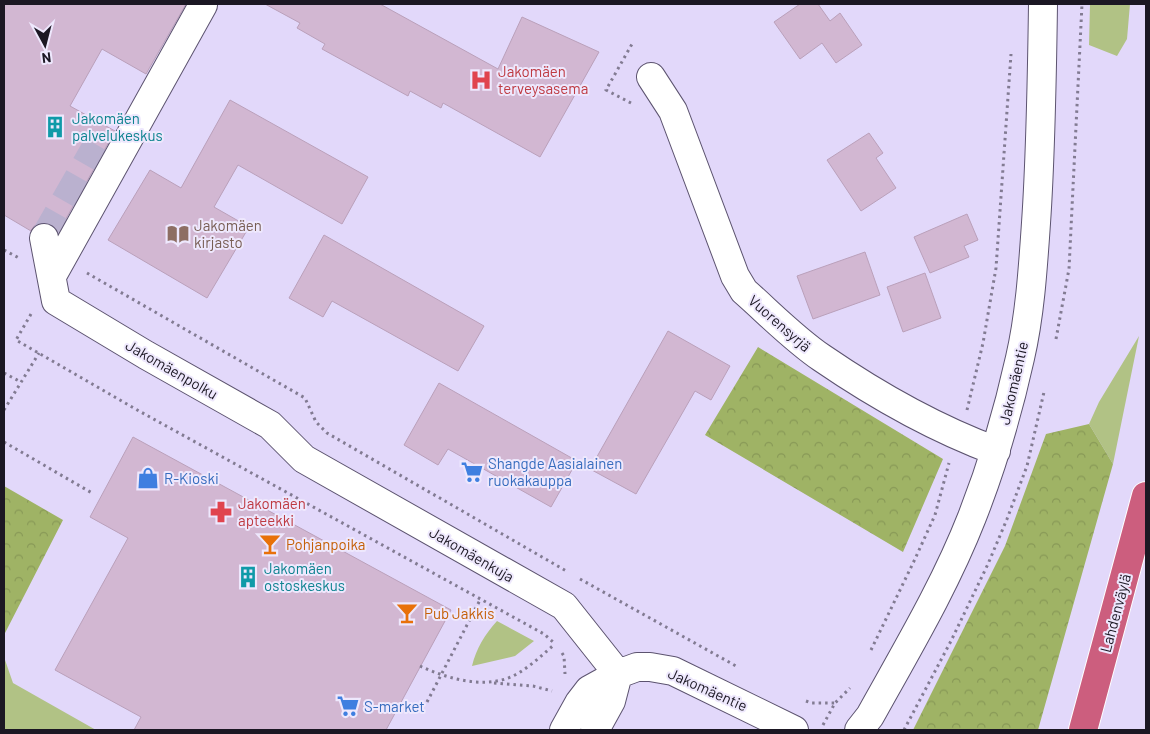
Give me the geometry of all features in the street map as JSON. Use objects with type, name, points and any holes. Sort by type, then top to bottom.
[{"type":"highway","name":"Lahdenväylä","points":[[1083,730],[1146,496]]},
{"type":"street","points":[[56,278],[199,14],[203,5],[201,4]]},
{"type":"street","name":"Jakomäentie","points":[[859,730],[870,716],[936,596],[972,518],[996,451],[1021,356],[1033,270],[1042,114],[1043,4]]},
{"type":"street","name":"Vuorensyrjä","points":[[651,77],[673,111],[736,276],[744,291],[820,357],[911,413],[958,437],[996,451]]},
{"type":"street","points":[[44,238],[56,278]]},
{"type":"street","name":"Jakomäenpolku","points":[[56,278],[146,356],[270,425],[304,459]]},
{"type":"street","name":"Jakomäenkuja","points":[[304,459],[564,606],[618,674]]},
{"type":"street","name":"Jakomäentie","points":[[564,730],[579,703],[589,690],[618,674],[637,667],[673,671],[794,730]]},
{"type":"street","points":[[595,730],[612,700],[618,674]]},
{"type":"path","points":[[867,658],[935,515],[973,388],[996,268],[1011,47]]},
{"type":"path","points":[[56,278],[306,398],[316,422],[327,433],[569,572]]},
{"type":"path","points":[[16,340],[140,411],[544,634],[564,656],[564,675]]},
{"type":"path","points":[[4,410],[39,352]]},
{"type":"path","points":[[4,373],[21,382]]},
{"type":"path","points":[[4,442],[92,493]]},
{"type":"path","points":[[578,578],[744,671]]},
{"type":"path","points":[[427,702],[480,600]]},
{"type":"path","points":[[492,682],[514,676],[531,665],[555,644]]},
{"type":"path","points":[[420,666],[440,675],[471,681],[533,686],[556,692]]},
{"type":"path","points":[[820,730],[835,703],[856,683]]},
{"type":"path","points":[[802,700],[811,703],[835,703]]},
{"type":"path","points":[[904,730],[911,716]]},
{"type":"green space","points":[[1090,4],[1130,4],[1127,39],[1117,56],[1089,45]]},
{"type":"green space","points":[[1139,336],[1113,464],[1089,424],[1099,402]]},
{"type":"green space","points":[[758,347],[943,459],[903,552],[705,435]]},
{"type":"green space","points":[[1089,424],[1113,464],[1038,730],[913,730],[1005,546],[1046,434]]},
{"type":"green space","points":[[4,486],[63,520],[4,635]]},
{"type":"green space","points":[[497,621],[534,641],[515,656],[472,666],[482,642]]},
{"type":"green space","points":[[4,657],[13,683],[96,730],[4,730]]},
{"type":"building","name":"Jakomäen palvelukeskus","points":[[4,4],[186,4],[146,74],[102,49],[70,106],[115,131],[58,233],[50,223],[34,226],[31,231],[4,215]]},
{"type":"building","name":"Jakomäen terveysasema","points":[[265,4],[380,4],[498,69],[522,17],[599,52],[540,157],[443,103],[441,108],[410,91],[408,96],[322,49],[325,44],[297,28],[300,23]]},
{"type":"building","points":[[800,4],[818,4],[830,21],[840,13],[862,45],[836,63],[822,43],[800,59],[774,22]]},
{"type":"building","points":[[230,100],[368,177],[342,224],[238,165],[214,207],[249,227],[207,298],[108,240],[150,170],[181,188]]},
{"type":"building","points":[[869,133],[883,153],[876,158],[896,188],[861,211],[827,160]]},
{"type":"building","points":[[967,214],[978,240],[964,246],[969,257],[930,273],[914,237]]},
{"type":"building","points":[[324,235],[484,326],[458,371],[332,301],[323,317],[289,298]]},
{"type":"building","points":[[865,252],[880,295],[813,319],[797,276]]},
{"type":"building","points":[[925,273],[941,318],[903,332],[887,287]]},
{"type":"building","points":[[668,331],[730,366],[711,400],[695,391],[636,494],[590,469]]},
{"type":"building","points":[[439,383],[577,461],[551,507],[448,449],[438,465],[404,445]]},
{"type":"building","name":"Jakomäen ostoskeskus","points":[[133,437],[451,610],[386,730],[134,730],[141,717],[55,670],[128,538],[90,517]]},
{"type":"tunnel","points":[[44,238],[97,145]]},
{"type":"place","name":"Jakomäen terveysasema","points":[[481,80]]},
{"type":"place","name":"Jakomäen palvelukeskus","points":[[55,127]]},
{"type":"place","name":"Jakomäen kirjasto","points":[[178,234]]},
{"type":"place","name":"Shangde Aasialainen ruokakauppa","points":[[472,472]]},
{"type":"place","name":"R-Kioski","points":[[148,478]]},
{"type":"place","name":"Jakomäen apteekki","points":[[221,512]]},
{"type":"place","name":"Pohjanpoika","points":[[270,544]]},
{"type":"place","name":"Jakomäen ostoskeskus","points":[[248,577]]},
{"type":"place","name":"Pub Jakkis","points":[[407,613]]},
{"type":"place","name":"S-market","points":[[348,706]]}]
